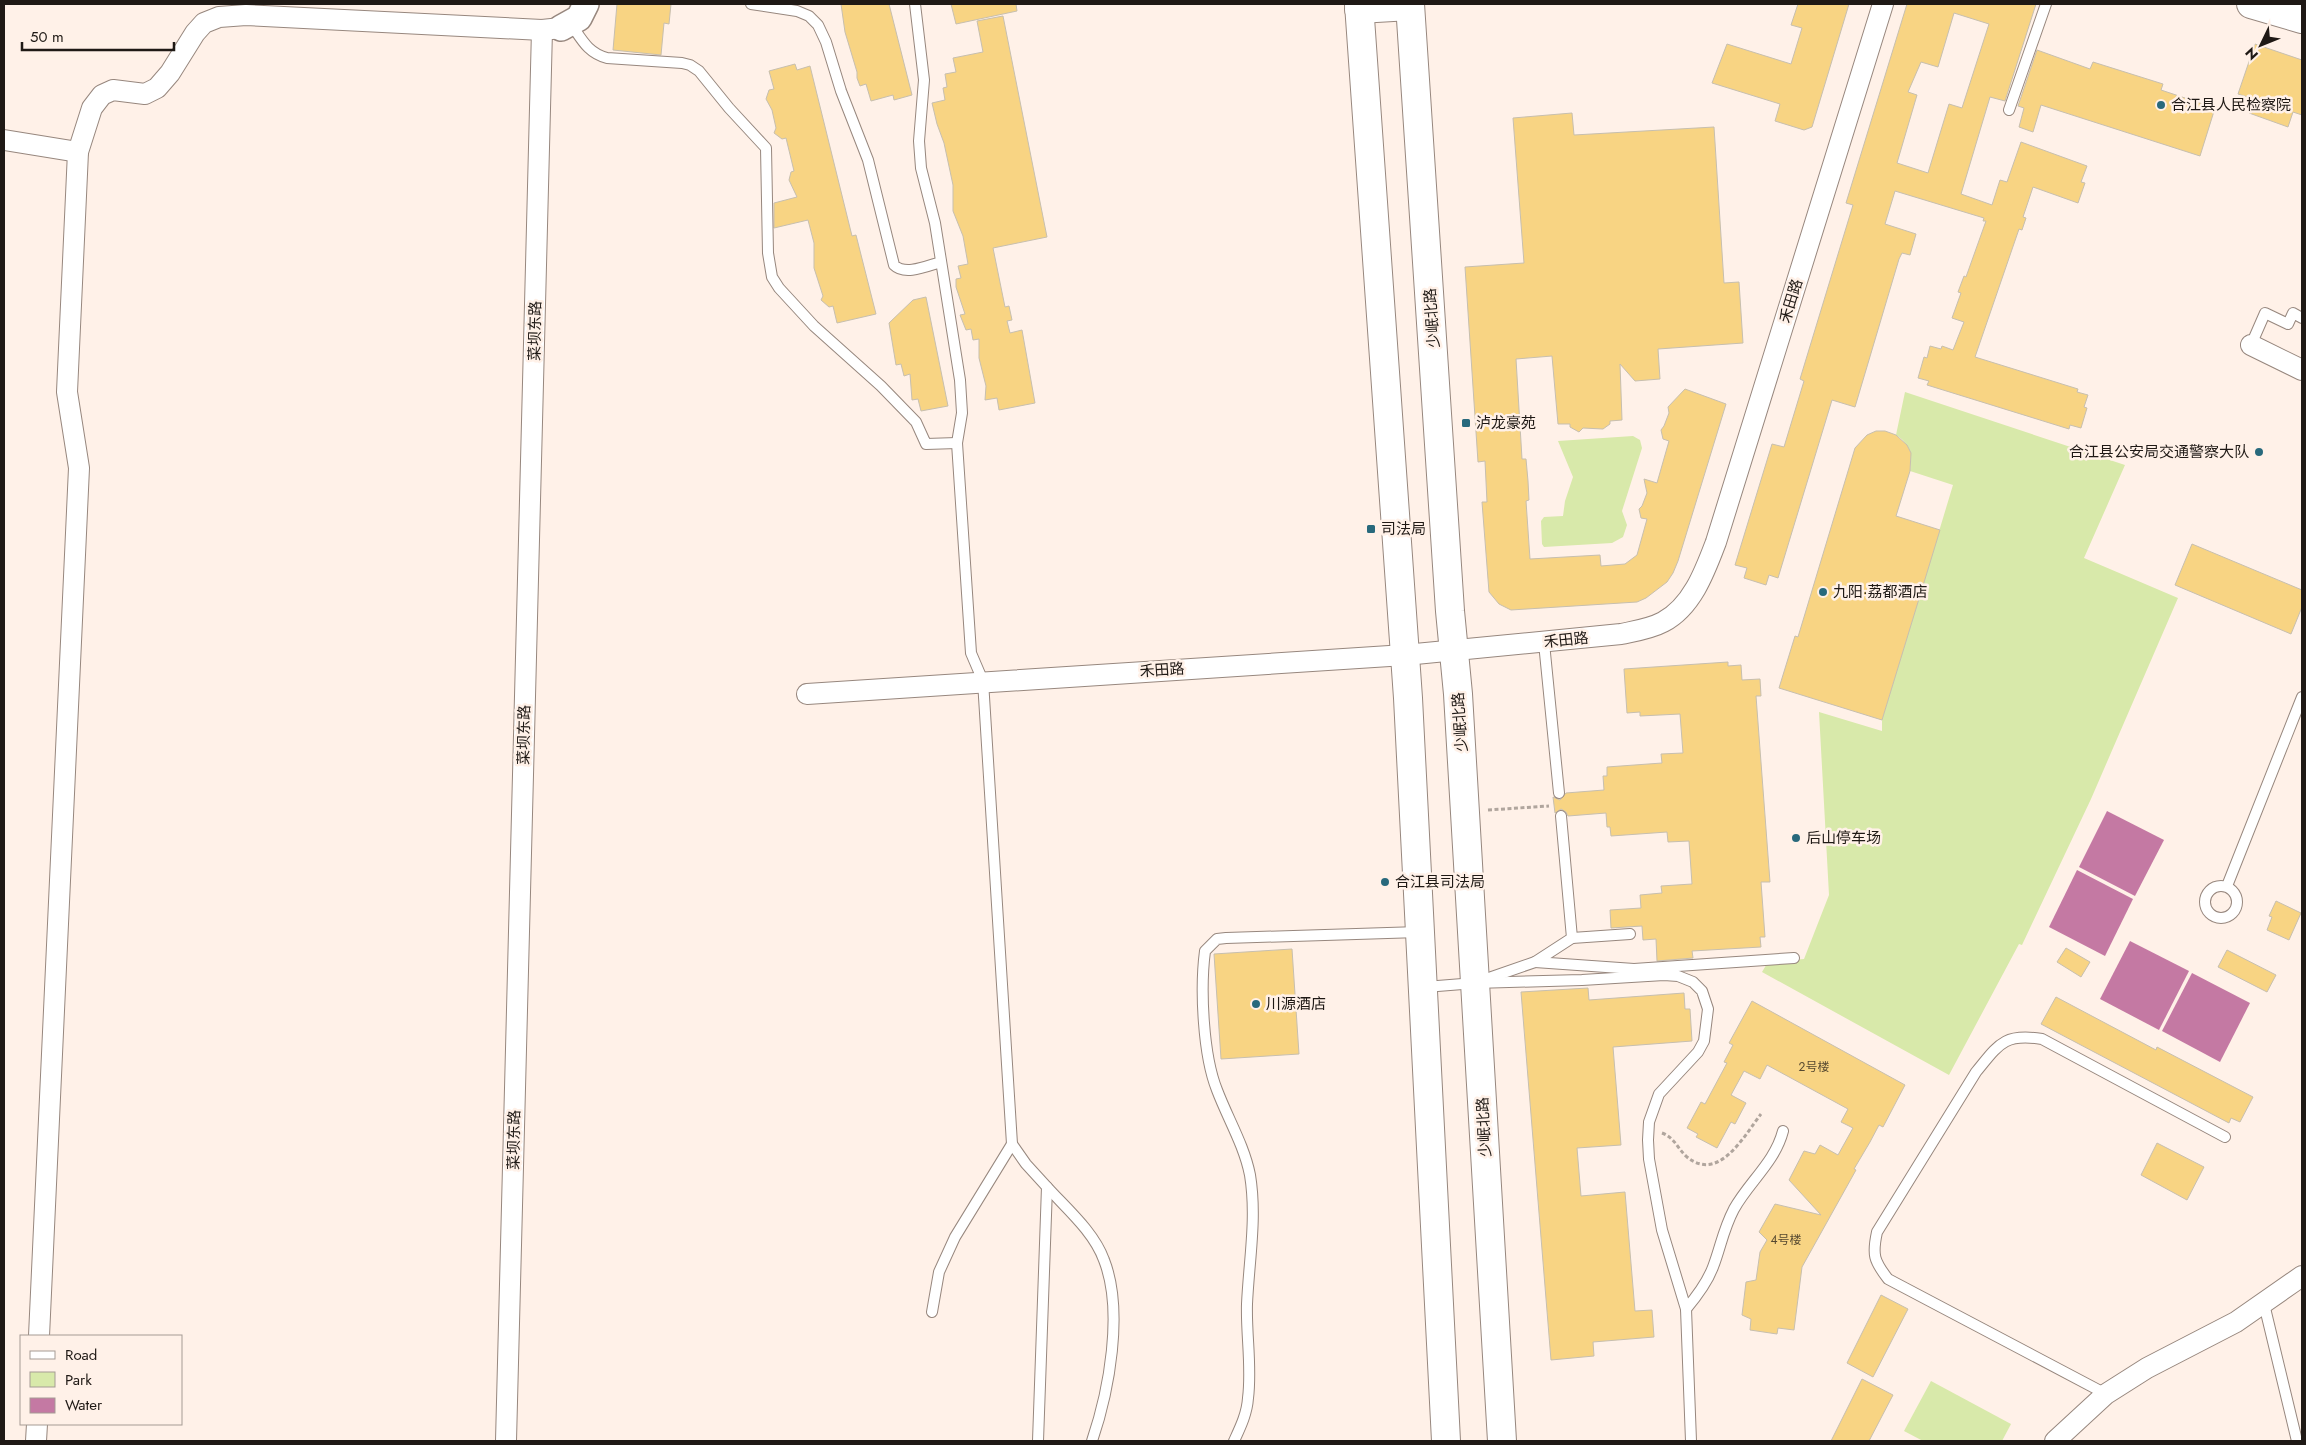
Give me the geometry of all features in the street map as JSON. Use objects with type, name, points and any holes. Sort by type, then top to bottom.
[{"type":"main road","points":[[2251,4],[2302,20]]},
{"type":"main road","points":[[1410,5],[1359,6],[1405,655],[1424,987],[1446,1441]]},
{"type":"main road","name":"少岷北路","points":[[1410,5],[1454,651],[1502,1441]]},
{"type":"street","points":[[39,1335],[79,468],[68,392],[78,152],[92,108],[102,95],[113,90],[145,94],[156,88],[170,73],[195,33],[204,23],[219,17],[246,15],[558,27],[578,18],[586,4]]},
{"type":"street","name":"禾田路","points":[[807,694],[1454,651],[1544,643],[1647,629],[1664,622],[1685,604],[1698,584],[1719,533],[1883,4]]},
{"type":"street","name":"菜坝东路","points":[[506,1441],[558,27]]},
{"type":"street","points":[[4,140],[78,152]]},
{"type":"street","points":[[2251,344],[2302,370]]},
{"type":"street","points":[[2055,1441],[2106,1394],[2147,1368],[2236,1322],[2302,1276]]},
{"type":"street","points":[[36,1441],[37,1425]]},
{"type":"lane","points":[[751,4],[796,7],[818,25],[826,42],[841,91],[868,160],[894,265],[898,269],[907,270],[941,262]]},
{"type":"lane","points":[[914,4],[924,80],[919,141],[921,168],[935,223],[960,380],[962,413],[957,443],[971,653],[983,681],[1012,1144],[1026,1164],[1090,1236],[1104,1260],[1110,1284],[1113,1316],[1111,1360],[1106,1391],[1092,1441]]},
{"type":"lane","points":[[2008,110],[2046,4]]},
{"type":"lane","points":[[558,27],[598,56],[682,63],[690,65],[699,71],[729,108],[766,148],[768,253],[772,277],[779,288],[814,326],[881,386],[916,422],[926,444],[957,443]]},
{"type":"lane","points":[[2251,344],[2265,313],[2288,324],[2293,313],[2302,318]]},
{"type":"lane","points":[[1544,643],[1559,793]]},
{"type":"lane","points":[[2227,886],[2302,697]]},
{"type":"lane","points":[[1561,816],[1572,938]]},
{"type":"lane","points":[[1234,1441],[1245,1414],[1248,1398],[1247,1313],[1254,1211],[1250,1174],[1238,1137],[1216,1090],[1210,1069],[1205,1040],[1205,952],[1217,939],[1226,938],[1420,932]]},
{"type":"lane","points":[[1475,983],[1535,962],[1572,938],[1630,934]]},
{"type":"lane","points":[[1535,962],[1634,969],[1794,958]]},
{"type":"lane","points":[[1424,987],[1664,975],[1678,976],[1693,982],[1702,991],[1708,1009],[1704,1041],[1698,1052],[1680,1068],[1659,1094],[1654,1103],[1648,1130],[1649,1159],[1662,1230],[1686,1309],[1691,1441]]},
{"type":"lane","points":[[2106,1394],[1888,1279],[1878,1266],[1873,1251],[1877,1232],[1976,1072],[1994,1051],[2008,1040],[2022,1036],[2042,1039],[2225,1137]]},
{"type":"lane","points":[[1686,1309],[1701,1290],[1713,1267],[1724,1228],[1735,1206],[1777,1149],[1783,1131]]},
{"type":"lane","points":[[932,1312],[939,1272],[955,1237],[1012,1144]]},
{"type":"lane","points":[[1038,1441],[1047,1188]]},
{"type":"lane","points":[[2264,1304],[2298,1441]]},
{"type":"path","points":[[1511,808],[1554,806]]},
{"type":"path","points":[[1648,1130],[1672,1137],[1690,1159],[1698,1163],[1710,1165],[1717,1164],[1730,1154],[1761,1114]]},
{"type":"green space","points":[[1905,392],[2125,465],[2084,558],[2178,598],[2091,799],[2022,945],[2019,944],[1949,1075],[1762,972],[1768,962],[1804,959],[1829,895],[1819,712],[1882,731],[1882,720],[1953,485],[1910,471],[1911,455],[1905,442],[1896,435]]},
{"type":"green space","points":[[1633,436],[1640,440],[1642,448],[1622,511],[1627,525],[1623,537],[1612,543],[1544,547],[1542,544],[1541,521],[1544,517],[1563,516],[1565,501],[1573,477],[1558,441]]},
{"type":"green space","points":[[1931,1381],[2011,1424],[2002,1441],[1923,1441],[1904,1431]]},
{"type":"water","points":[[2107,811],[2164,840],[2135,896],[2079,867]]},
{"type":"water","points":[[2077,870],[2133,899],[2105,956],[2049,927]]},
{"type":"water","points":[[2130,941],[2189,971],[2159,1030],[2100,999]]},
{"type":"water","points":[[2192,973],[2250,1003],[2220,1062],[2162,1031]]},
{"type":"building","points":[[617,4],[671,4],[669,24],[664,23],[661,55],[613,50]]},
{"type":"building","points":[[841,4],[889,4],[912,95],[894,100],[893,95],[871,101],[866,84],[860,86],[857,78],[857,72],[845,32]]},
{"type":"building","points":[[951,4],[1016,4],[1017,11],[956,24]]},
{"type":"building","points":[[1798,4],[1849,4],[1812,127],[1804,130],[1775,121],[1780,104],[1712,83],[1727,44],[1791,64],[1802,28],[1791,25]]},
{"type":"building","points":[[1907,4],[2036,4],[2005,101],[1990,97],[1961,194],[1992,205],[2000,180],[2007,182],[2021,142],[2087,166],[2081,182],[2085,183],[2078,203],[2033,187],[2023,217],[2026,218],[2022,230],[2019,229],[1975,357],[2078,389],[2077,392],[2088,395],[2084,407],[2087,408],[2081,428],[2070,425],[2069,429],[1927,385],[1929,381],[1918,378],[1924,357],[1927,358],[1930,346],[1941,349],[1942,346],[1953,350],[1964,322],[1952,318],[1961,293],[1958,292],[1964,276],[1966,277],[1986,221],[1983,221],[1984,218],[1895,191],[1885,224],[1916,234],[1910,255],[1902,253],[1899,259],[1855,407],[1832,400],[1778,578],[1769,575],[1766,585],[1744,578],[1747,568],[1735,565],[1772,444],[1784,447],[1804,381],[1800,379],[1853,205],[1846,203]],"holes":[[[1954,13],[1989,24],[1962,108],[1949,104],[1928,173],[1897,163],[1917,95],[1908,92],[1921,62],[1938,67]]]},
{"type":"building","points":[[1003,16],[1047,237],[993,248],[1005,307],[1009,306],[1012,320],[1007,321],[1010,333],[1022,330],[1035,403],[999,410],[997,398],[985,400],[986,386],[979,358],[979,339],[973,340],[971,329],[966,330],[960,315],[965,314],[956,287],[956,279],[961,278],[958,266],[968,264],[963,236],[953,211],[953,185],[944,143],[932,103],[945,100],[943,88],[947,87],[945,74],[956,72],[953,58],[983,52],[977,21]]},
{"type":"building","points":[[2255,44],[2302,60],[2302,115],[2293,112],[2288,127],[2249,113],[2254,99],[2238,94]]},
{"type":"building","name":"合江县人民检察院","points":[[2037,50],[2090,69],[2093,62],[2163,84],[2161,90],[2215,108],[2200,156],[2041,105],[2033,132],[2019,127],[2024,108],[2018,106]]},
{"type":"building","points":[[795,64],[797,70],[810,66],[852,236],[856,235],[876,314],[837,323],[833,306],[829,307],[821,300],[823,296],[814,268],[814,243],[808,220],[774,228],[774,203],[797,197],[789,180],[791,172],[794,171],[786,138],[782,139],[774,133],[776,128],[772,110],[766,99],[769,90],[774,89],[769,71]]},
{"type":"building","points":[[1572,113],[1574,135],[1714,127],[1724,283],[1739,282],[1743,343],[1658,349],[1660,379],[1635,381],[1620,364],[1622,420],[1610,421],[1610,424],[1603,429],[1583,428],[1579,432],[1570,427],[1570,424],[1558,424],[1552,356],[1516,359],[1522,459],[1526,459],[1528,481],[1529,500],[1526,501],[1530,559],[1600,555],[1601,566],[1625,564],[1637,555],[1647,519],[1641,518],[1639,509],[1647,493],[1644,479],[1657,483],[1669,441],[1663,439],[1661,430],[1669,413],[1668,407],[1685,389],[1726,404],[1678,561],[1667,582],[1646,598],[1637,602],[1511,610],[1499,604],[1489,592],[1482,502],[1487,502],[1485,461],[1478,462],[1465,267],[1524,263],[1513,118]]},
{"type":"building","points":[[926,297],[948,406],[921,411],[918,399],[912,400],[910,374],[904,376],[901,364],[896,365],[889,323],[913,300]]},
{"type":"building","points":[[1876,431],[1885,431],[1896,435],[1907,445],[1911,453],[1910,471],[1896,516],[1940,530],[1882,720],[1779,688],[1795,636],[1798,637],[1855,448],[1867,435]]},
{"type":"building","points":[[2192,544],[2302,590],[2302,607],[2291,634],[2175,585]]},
{"type":"building","points":[[1728,662],[1728,666],[1741,665],[1742,680],[1760,679],[1761,696],[1756,696],[1770,882],[1761,882],[1765,937],[1760,937],[1761,947],[1692,951],[1693,958],[1657,961],[1656,939],[1643,940],[1642,926],[1611,928],[1610,910],[1641,908],[1640,895],[1662,893],[1661,886],[1692,884],[1689,841],[1668,842],[1667,832],[1611,836],[1610,827],[1607,827],[1606,813],[1568,816],[1561,809],[1555,813],[1553,797],[1560,800],[1566,793],[1604,790],[1603,776],[1607,776],[1607,767],[1662,763],[1661,754],[1683,753],[1680,714],[1640,716],[1640,712],[1627,713],[1624,669]]},
{"type":"building","points":[[2276,901],[2301,913],[2289,940],[2267,930],[2272,917],[2269,916]]},
{"type":"building","points":[[2066,948],[2090,962],[2081,977],[2057,962]]},
{"type":"building","name":"川源酒店","points":[[1292,949],[1299,1054],[1221,1059],[1214,954]]},
{"type":"building","points":[[2227,950],[2276,975],[2267,992],[2218,967]]},
{"type":"building","points":[[1588,988],[1589,1000],[1684,993],[1685,1009],[1690,1009],[1692,1041],[1613,1047],[1621,1145],[1577,1148],[1581,1196],[1625,1192],[1635,1311],[1652,1310],[1654,1337],[1593,1342],[1594,1356],[1551,1360],[1521,992]]},
{"type":"building","points":[[2056,997],[2156,1050],[2157,1047],[2253,1097],[2240,1122],[2231,1118],[2229,1123],[2041,1024]]},
{"type":"building","points":[[1752,1001],[1905,1085],[1883,1127],[1879,1125],[1854,1169],[1856,1170],[1802,1267],[1794,1330],[1778,1328],[1777,1334],[1750,1330],[1751,1319],[1742,1315],[1746,1282],[1756,1280],[1760,1252],[1767,1240],[1759,1232],[1775,1204],[1821,1215],[1789,1180],[1804,1151],[1815,1154],[1820,1145],[1838,1155],[1853,1128],[1841,1122],[1848,1109],[1767,1065],[1760,1079],[1744,1071],[1731,1095],[1746,1103],[1735,1124],[1731,1122],[1717,1148],[1696,1137],[1698,1134],[1687,1128],[1701,1102],[1705,1104],[1727,1063],[1724,1062],[1733,1045],[1729,1043]]},
{"type":"building","points":[[2157,1143],[2204,1167],[2187,1200],[2141,1175]]},
{"type":"building","points":[[1881,1295],[1908,1309],[1873,1377],[1847,1363]]},
{"type":"building","points":[[1862,1379],[1893,1395],[1869,1441],[1831,1441]]},
{"type":"place","name":"合江县人民检察院","points":[[2161,105]]},
{"type":"place","name":"泸龙豪苑","points":[[1466,423]]},
{"type":"place","name":"合江县公安局交通警察大队","points":[[2259,452]]},
{"type":"place","name":"司法局","points":[[1371,529]]},
{"type":"place","name":"九阳·荔都酒店","points":[[1823,592]]},
{"type":"place","name":"后山停车场","points":[[1796,838]]},
{"type":"place","name":"合江县司法局","points":[[1385,882]]},
{"type":"place","name":"川源酒店","points":[[1256,1004]]}]
